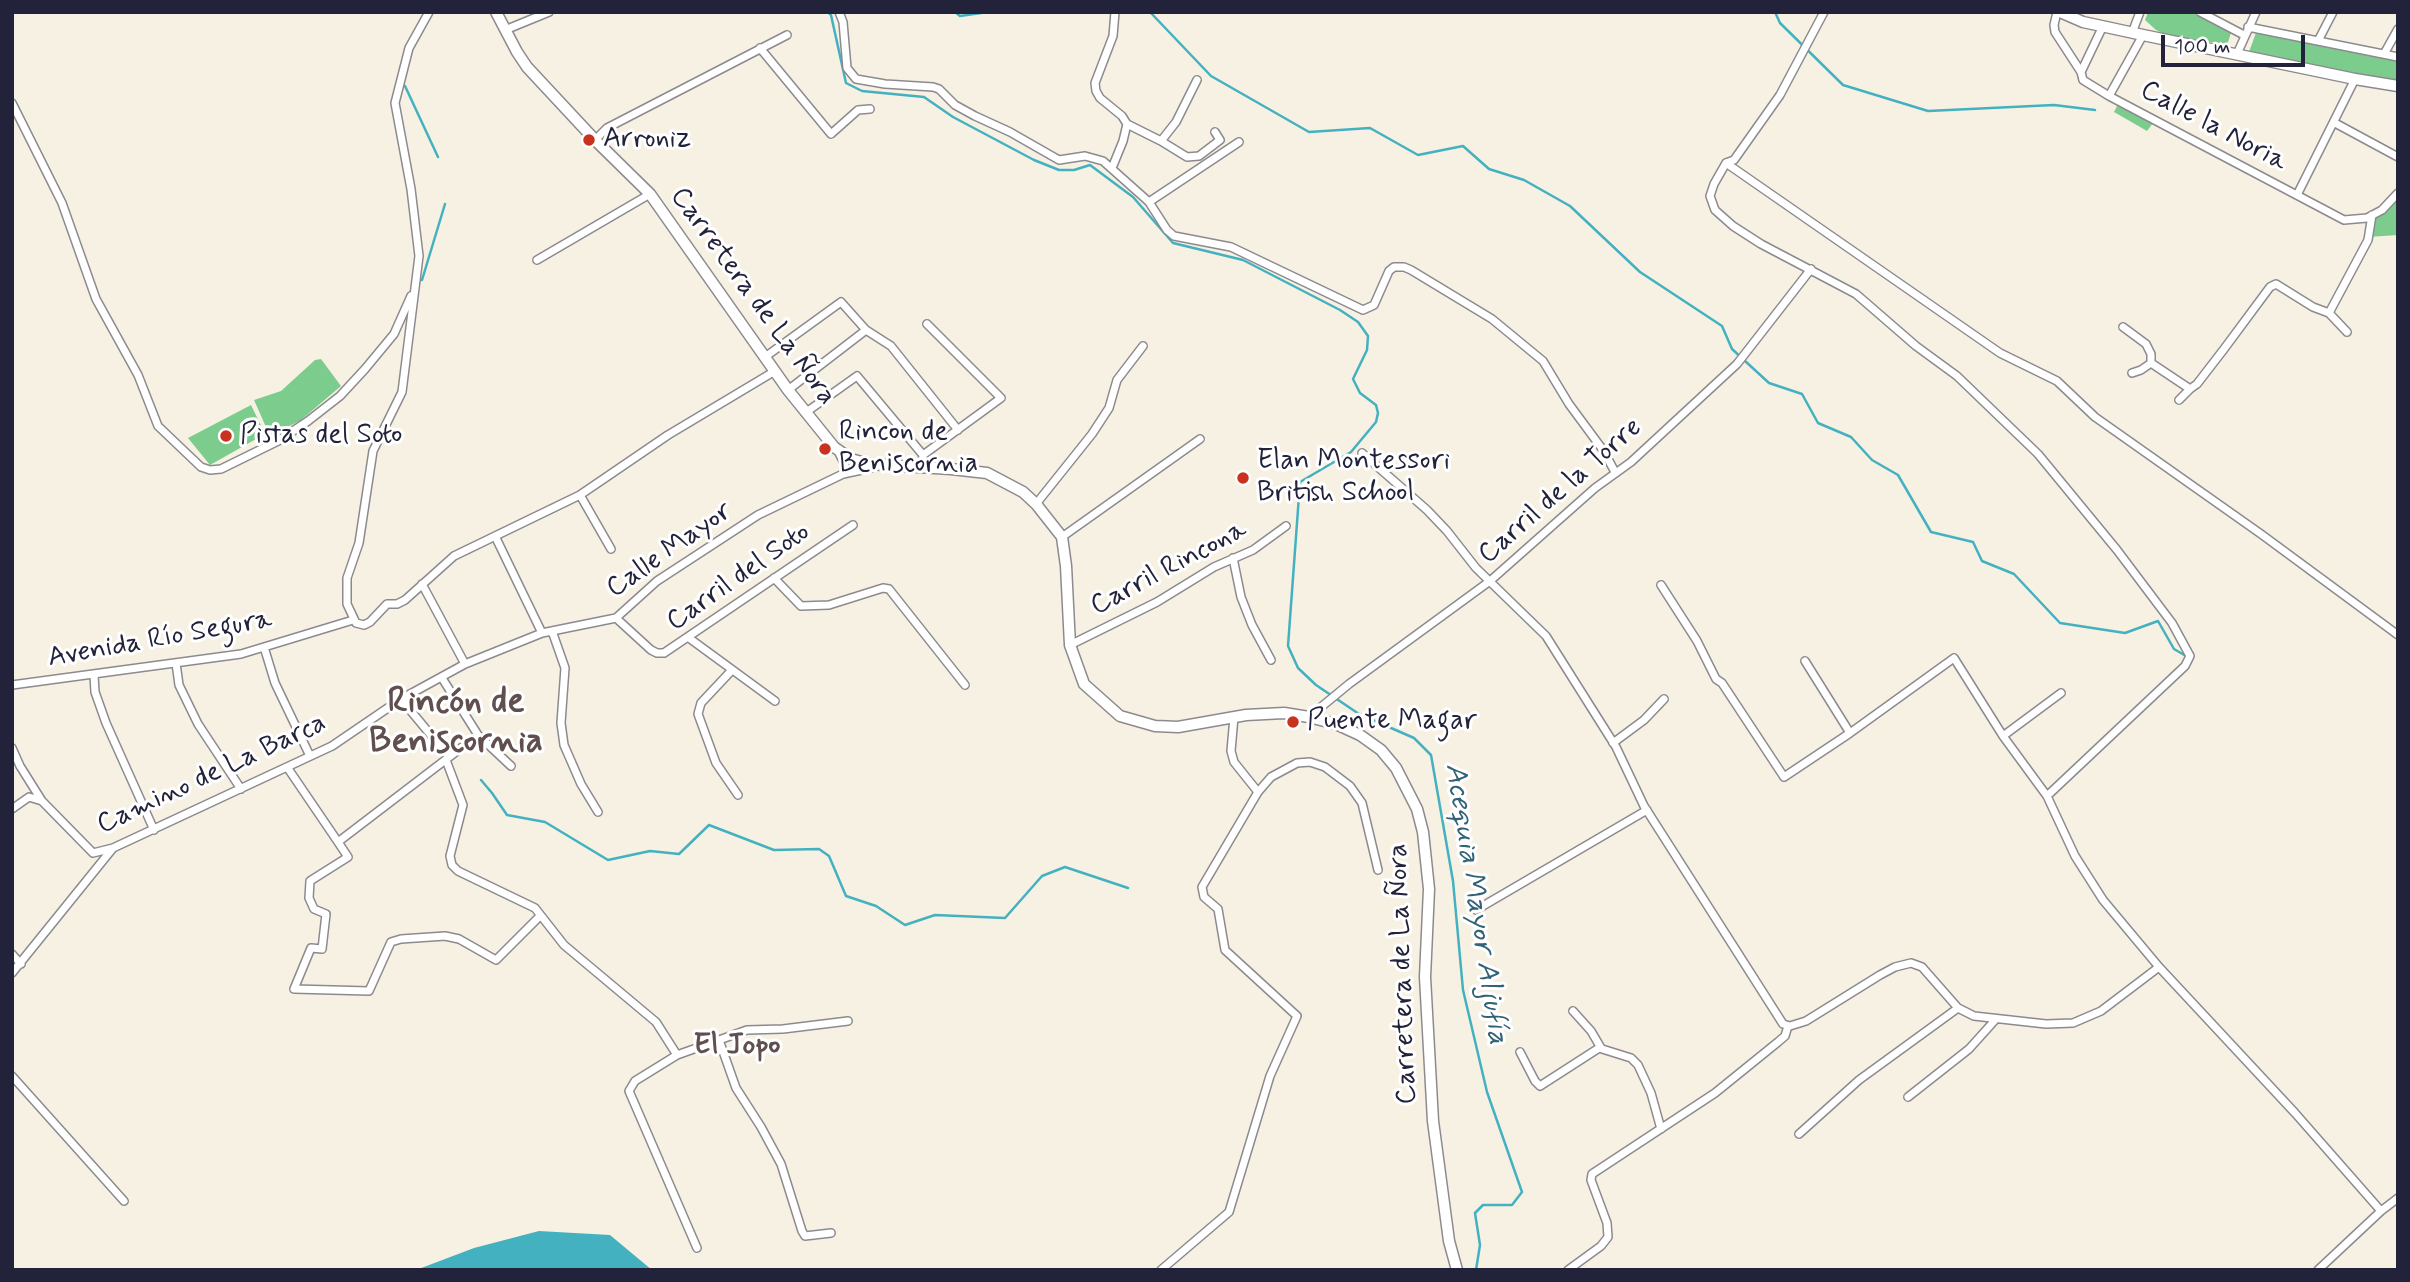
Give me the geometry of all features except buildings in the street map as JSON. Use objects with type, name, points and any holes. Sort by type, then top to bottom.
[{"type":"main road","name":"Carretera de La Ñora","points":[[496,12],[527,67],[650,194],[788,390],[834,447],[858,463],[987,473],[1023,492],[1036,504],[1062,537],[1070,645],[1084,684],[1120,716],[1155,726],[1178,727],[1234,717],[1284,713],[1309,717],[1336,724],[1360,735],[1381,750],[1401,776],[1417,808],[1423,832],[1429,889],[1425,977],[1433,1121],[1450,1241],[1457,1270]]},
{"type":"main road","points":[[2058,12],[2085,17],[2103,26],[2138,34],[2398,86]]},
{"type":"street","points":[[354,621],[347,604],[347,578],[359,542],[373,451],[402,392],[419,256],[411,189],[395,103],[410,48],[429,12]]},
{"type":"street","points":[[505,30],[549,12]]},
{"type":"street","points":[[839,12],[845,34],[847,68],[856,79],[885,85],[933,87],[965,110],[1059,160],[1094,157],[1112,168],[1149,202],[1174,236],[1231,247],[1363,310],[1374,305],[1390,271],[1394,267],[1404,267],[1492,319],[1543,361],[1569,404],[1604,450],[1615,472]]},
{"type":"street","points":[[1112,168],[1123,141],[1126,124],[1122,116],[1106,104],[1096,91],[1096,83],[1112,36],[1115,12]]},
{"type":"street","points":[[1824,12],[1780,95],[1734,160],[1726,163],[1711,190],[1710,196],[1715,209],[1733,226],[1761,244],[1856,294],[1916,346],[1957,376],[2038,454],[2147,588],[2190,656],[2185,666],[2047,796]]},
{"type":"street","name":"Calle la Noria","points":[[2058,12],[2055,32],[2081,72],[2083,80],[2344,220],[2372,215]]},
{"type":"street","points":[[2109,96],[2138,34],[2140,12]]},
{"type":"street","points":[[2200,12],[2246,31],[2318,41],[2398,57]]},
{"type":"street","points":[[2237,54],[2256,12]]},
{"type":"street","points":[[2318,41],[2333,12]]},
{"type":"street","points":[[2081,72],[2103,26]]},
{"type":"street","points":[[2384,54],[2398,29]]},
{"type":"street","points":[[595,140],[607,128],[787,35]]},
{"type":"street","points":[[760,48],[831,134],[859,110],[870,109]]},
{"type":"street","points":[[2297,195],[2355,79]]},
{"type":"street","points":[[1161,141],[1177,122],[1196,80]]},
{"type":"street","points":[[12,103],[62,203],[96,299],[138,375],[158,426],[201,467],[210,470],[221,468],[278,441],[340,396],[394,334],[415,288]]},
{"type":"street","points":[[2335,123],[2398,157]]},
{"type":"street","points":[[1126,124],[1161,141],[1187,158],[1199,156],[1220,140],[1215,132]]},
{"type":"street","points":[[1149,202],[1239,142]]},
{"type":"street","points":[[1726,163],[2000,353],[2057,381],[2095,417],[2398,635]]},
{"type":"street","points":[[2329,313],[2368,240],[2372,215],[2382,210],[2398,193]]},
{"type":"street","points":[[537,260],[650,194]]},
{"type":"street","name":"Carril de la Torre","points":[[1309,717],[1349,684],[1490,581],[1615,472],[1631,462],[1737,364],[1811,269]]},
{"type":"street","points":[[2179,400],[2197,384],[2270,287],[2276,284],[2313,307],[2329,313],[2347,332]]},
{"type":"street","points":[[765,357],[841,302],[866,330],[891,346],[958,430]]},
{"type":"street","points":[[923,455],[1002,398],[927,324]]},
{"type":"street","points":[[2123,327],[2146,344],[2151,354],[2151,363]]},
{"type":"street","points":[[788,390],[866,330]]},
{"type":"street","points":[[1036,504],[1092,434],[1109,408],[1116,380],[1143,346]]},
{"type":"street","points":[[2151,363],[2190,389]]},
{"type":"street","points":[[2132,373],[2151,363]]},
{"type":"street","points":[[465,664],[422,584],[454,556],[580,495],[668,435],[775,371]]},
{"type":"street","points":[[805,413],[857,376],[923,455],[922,468]]},
{"type":"street","points":[[1062,537],[1200,439]]},
{"type":"street","points":[[834,447],[845,465],[843,474]]},
{"type":"street","points":[[1362,453],[1427,510],[1476,568],[1546,636],[1613,743],[1647,810],[1779,1019],[1788,1026],[1797,1025],[1815,1016],[1888,971],[1911,963],[1922,967],[1958,1008],[1974,1016],[2060,1024],[2082,1020],[2120,998],[2159,967]]},
{"type":"street","name":"Calle Mayor","points":[[401,699],[465,664],[542,633],[616,618],[657,581],[758,515],[843,474],[885,466]]},
{"type":"street","points":[[580,495],[611,549]]},
{"type":"street","name":"Carril del Soto","points":[[616,618],[657,653],[670,651],[853,525]]},
{"type":"street","name":"Carril Rincona","points":[[1070,645],[1135,613],[1214,567],[1253,550],[1286,526]]},
{"type":"street","points":[[495,536],[542,633]]},
{"type":"street","points":[[1233,558],[1241,597],[1252,625],[1271,660]]},
{"type":"street","points":[[774,578],[801,606],[829,605],[883,588],[889,589],[965,685]]},
{"type":"street","name":"Avenida Río Segura","points":[[12,685],[240,654],[354,621],[364,625],[387,604],[401,603],[422,584]]},
{"type":"street","points":[[1661,585],[1697,641],[1716,679],[1722,683],[1784,777],[1954,658],[2003,736],[2047,796],[2061,830],[2093,887],[2159,967],[2295,1113],[2381,1211]]},
{"type":"street","points":[[552,631],[565,668],[561,723],[564,745],[581,784],[598,811]]},
{"type":"street","points":[[689,638],[775,701]]},
{"type":"street","points":[[264,647],[275,683],[310,756]]},
{"type":"street","points":[[1805,661],[1850,733]]},
{"type":"street","points":[[176,663],[179,684],[198,724],[241,789]]},
{"type":"street","points":[[732,670],[701,703],[698,713],[716,763],[738,795]]},
{"type":"street","points":[[94,675],[95,692],[106,723],[154,830]]},
{"type":"street","points":[[442,678],[478,735],[511,766]]},
{"type":"street","points":[[2003,736],[2061,693]]},
{"type":"street","points":[[401,699],[447,759],[463,805],[450,856],[452,864],[458,871],[535,908],[564,945],[656,1022],[677,1055]]},
{"type":"street","name":"Camino de La Barca","points":[[42,801],[93,853],[113,848],[332,746],[401,699]]},
{"type":"street","points":[[1613,743],[1644,720],[1664,699]]},
{"type":"street","points":[[1234,717],[1231,751],[1234,762],[1258,792]]},
{"type":"street","points":[[338,842],[478,735]]},
{"type":"street","points":[[12,748],[42,801]]},
{"type":"street","points":[[1161,1270],[1229,1212],[1270,1076],[1297,1016],[1224,950],[1219,909],[1204,897],[1202,887],[1258,792],[1271,777],[1297,763],[1310,762],[1325,766],[1350,786],[1362,803],[1378,870]]},
{"type":"street","points":[[287,767],[348,857],[310,881],[309,898],[314,909],[326,914],[323,949],[311,948],[294,989],[369,991],[391,942],[401,939],[445,936],[458,939],[496,960],[540,916]]},
{"type":"street","points":[[12,808],[29,797],[42,801]]},
{"type":"street","points":[[1476,910],[1647,810]]},
{"type":"street","points":[[12,974],[113,848]]},
{"type":"street","points":[[12,954],[21,964]]},
{"type":"street","points":[[1800,1134],[1859,1080],[1958,1008]]},
{"type":"street","points":[[1573,1011],[1591,1031],[1601,1048]]},
{"type":"street","points":[[1908,1097],[1969,1049],[1996,1019]]},
{"type":"street","points":[[697,1248],[629,1091],[635,1081],[677,1055],[747,1030],[783,1029],[848,1021]]},
{"type":"street","points":[[1569,1270],[1608,1237],[1607,1223],[1591,1180],[1592,1174],[1715,1093],[1778,1042],[1785,1035],[1788,1026]]},
{"type":"street","points":[[719,1040],[736,1088],[780,1164],[802,1231],[805,1236],[831,1233]]},
{"type":"street","points":[[1520,1052],[1540,1086],[1595,1049],[1601,1048],[1631,1058],[1638,1065],[1651,1093],[1661,1129]]},
{"type":"street","points":[[12,1076],[124,1201]]},
{"type":"street","points":[[2318,1270],[2398,1198]]},
{"type":"green space","points":[[2148,12],[2191,12],[2231,33],[2227,45],[2164,34],[2145,20]]},
{"type":"green space","points":[[2257,30],[2398,57],[2398,87],[2249,52]]},
{"type":"green space","points":[[2118,104],[2153,123],[2147,131],[2114,112]]},
{"type":"green space","points":[[2398,193],[2398,235],[2368,237],[2372,215]]},
{"type":"green space","points":[[321,359],[341,386],[301,420],[270,436],[254,400],[281,391],[315,360]]},
{"type":"green space","name":"Pistas del Soto","points":[[251,405],[265,434],[210,465],[188,438]]},
{"type":"water","points":[[539,1231],[610,1235],[652,1270],[416,1270],[474,1248]]},
{"type":"waterway","name":"Acequia Mayor Aljufía","points":[[828,12],[831,15],[846,83],[862,91],[924,97],[953,117],[1034,160],[1059,170],[1074,170],[1090,165],[1133,197],[1173,243],[1243,260],[1340,310],[1358,322],[1368,336],[1367,350],[1353,379],[1360,393],[1376,405],[1376,422],[1351,452],[1300,482],[1288,646],[1298,668],[1316,685],[1359,714],[1414,738],[1431,755],[1453,881],[1463,990],[1487,1092],[1522,1192],[1512,1205],[1483,1205],[1475,1213],[1480,1245],[1476,1270]]},
{"type":"waterway","points":[[955,12],[960,16],[988,12]]},
{"type":"waterway","points":[[1150,12],[1211,76],[1309,132],[1370,128],[1418,155],[1463,146],[1489,169],[1524,180],[1570,206],[1640,272],[1722,326],[1732,349],[1769,383],[1802,394],[1818,423],[1851,437],[1872,460],[1898,475],[1931,532],[1973,542],[1982,561],[2014,574],[2060,623],[2125,633],[2158,621],[2174,649],[2186,656]]},
{"type":"waterway","points":[[1775,12],[1780,23],[1843,85],[1928,111],[2054,105],[2095,110]]},
{"type":"waterway","points":[[405,86],[438,157]]},
{"type":"waterway","points":[[422,280],[445,204]]},
{"type":"waterway","points":[[481,780],[507,815],[545,822],[608,860],[650,851],[679,854],[709,825],[774,850],[819,849],[829,856],[846,896],[876,906],[905,925],[935,915],[1005,918],[1042,876],[1065,867],[1128,888]]},
{"type":"place","name":"Arroniz","points":[[589,140]]},
{"type":"place","name":"Pistas del Soto","points":[[226,436]]},
{"type":"place","name":"Rincon de Beniscornia","points":[[825,449]]},
{"type":"place","name":"Elan Montessori British School","points":[[1243,478]]},
{"type":"place","name":"Puente Magar","points":[[1293,722]]},
{"type":"district","name":"Rincón de Beniscornia","points":[[456,724]]},
{"type":"district","name":"El Jopo","points":[[737,1047]]}]
